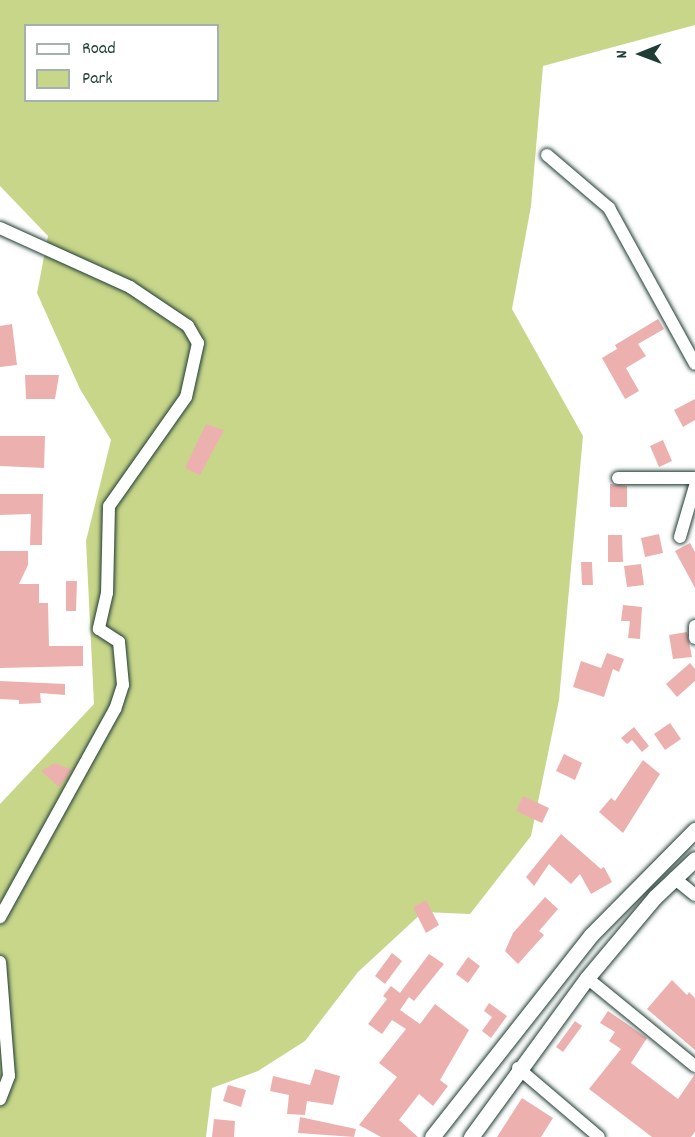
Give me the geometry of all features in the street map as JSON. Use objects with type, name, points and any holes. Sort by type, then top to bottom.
[{"type":"street","points":[[547,156],[609,208],[695,364]]},
{"type":"street","points":[[0,228],[130,287],[188,326],[198,343],[186,397],[109,506],[107,593],[99,628],[119,642],[123,685],[115,709],[0,917]]},
{"type":"street","points":[[618,478],[695,478]]},
{"type":"street","points":[[680,537],[695,486]]},
{"type":"street","points":[[695,626],[695,638]]},
{"type":"street","points":[[432,1137],[591,935],[695,830]]},
{"type":"street","points":[[471,1137],[518,1068],[587,978],[674,878],[695,859]]},
{"type":"street","points":[[674,878],[695,895]]},
{"type":"street","points":[[0,962],[9,1076],[0,1099]]},
{"type":"street","points":[[587,978],[695,1066]]},
{"type":"street","points":[[518,1068],[599,1137]]},
{"type":"green space","points":[[0,0],[695,0],[695,25],[543,66],[531,206],[512,309],[583,436],[559,700],[531,836],[470,914],[423,912],[358,972],[305,1041],[258,1071],[212,1088],[206,1137],[0,1137],[0,804],[94,704],[86,541],[111,440],[80,389],[37,293],[48,236],[0,186]]},
{"type":"building","points":[[658,319],[664,329],[638,344],[646,356],[626,368],[639,391],[625,399],[602,358],[617,349],[615,345]]},
{"type":"building","points":[[12,324],[17,365],[0,367],[0,326]]},
{"type":"building","points":[[25,375],[59,375],[55,399],[26,399]]},
{"type":"building","points":[[695,399],[695,420],[683,427],[674,410]]},
{"type":"building","points":[[206,424],[224,430],[200,475],[185,468]]},
{"type":"building","points":[[0,436],[45,436],[44,468],[0,466]]},
{"type":"building","points":[[663,440],[672,461],[659,467],[650,446]]},
{"type":"building","points":[[610,484],[627,486],[627,507],[610,507]]},
{"type":"building","points":[[0,494],[43,494],[42,545],[30,545],[31,514],[0,515]]},
{"type":"building","points":[[659,534],[663,553],[645,557],[641,538]]},
{"type":"building","points":[[608,535],[622,535],[623,562],[608,562]]},
{"type":"building","points":[[690,543],[695,552],[695,588],[675,551]]},
{"type":"building","points":[[0,551],[28,551],[28,565],[19,584],[39,584],[39,603],[48,603],[49,646],[83,646],[83,666],[0,668]]},
{"type":"building","points":[[581,562],[592,562],[593,585],[582,585]]},
{"type":"building","points":[[641,564],[644,585],[627,587],[624,566]]},
{"type":"building","points":[[66,581],[77,581],[76,611],[66,611]]},
{"type":"building","points":[[623,605],[642,607],[640,639],[628,638],[630,621],[621,621]]},
{"type":"building","points":[[687,632],[692,657],[673,659],[669,635]]},
{"type":"building","points":[[607,653],[624,659],[619,672],[613,669],[604,697],[573,687],[581,661],[601,668]]},
{"type":"building","points":[[690,663],[695,669],[695,681],[677,697],[666,684]]},
{"type":"building","points":[[0,681],[65,684],[65,695],[40,693],[41,703],[19,704],[19,700],[0,699]]},
{"type":"building","points":[[670,723],[681,739],[665,750],[654,734]]},
{"type":"building","points":[[634,727],[649,746],[642,752],[632,740],[627,744],[621,738]]},
{"type":"building","points":[[564,754],[582,763],[575,780],[556,771]]},
{"type":"building","points":[[643,760],[660,774],[623,833],[599,812],[611,798],[615,801]]},
{"type":"building","points":[[55,763],[72,770],[59,787],[41,771]]},
{"type":"building","points":[[523,796],[549,808],[542,823],[516,811]]},
{"type":"building","points":[[561,834],[601,869],[604,867],[612,882],[591,894],[580,874],[571,884],[549,864],[534,886],[526,877]]},
{"type":"building","points":[[545,897],[558,909],[539,931],[544,935],[518,964],[505,951],[513,933]]},
{"type":"building","points":[[426,900],[439,925],[426,933],[413,907]]},
{"type":"building","points":[[392,953],[402,961],[385,984],[375,976]]},
{"type":"building","points":[[429,954],[444,964],[414,1001],[409,997],[400,1010],[420,1024],[435,1004],[469,1030],[440,1080],[448,1086],[433,1106],[419,1094],[399,1120],[418,1137],[381,1137],[359,1125],[397,1077],[379,1063],[406,1029],[392,1020],[382,1034],[368,1024],[387,999],[383,996],[391,986],[400,993]]},
{"type":"building","points":[[468,957],[480,966],[468,983],[456,974]]},
{"type":"building","points":[[672,980],[687,995],[689,992],[695,998],[695,1050],[647,1009]]},
{"type":"building","points":[[489,1003],[507,1016],[491,1038],[482,1031],[492,1017],[484,1011]]},
{"type":"building","points":[[608,1011],[647,1038],[631,1063],[678,1099],[695,1074],[695,1132],[691,1137],[652,1137],[589,1089],[621,1049],[609,1041],[615,1032],[600,1023]]},
{"type":"building","points":[[575,1021],[582,1026],[563,1052],[556,1047]]},
{"type":"building","points":[[315,1069],[340,1076],[333,1105],[307,1101],[305,1115],[287,1114],[289,1095],[270,1091],[273,1076],[310,1085]]},
{"type":"building","points":[[228,1085],[246,1090],[241,1107],[223,1101]]},
{"type":"building","points":[[522,1098],[553,1118],[541,1137],[497,1137]]},
{"type":"building","points":[[300,1117],[356,1129],[354,1137],[298,1133]]},
{"type":"building","points":[[214,1119],[235,1121],[234,1137],[212,1137]]}]
